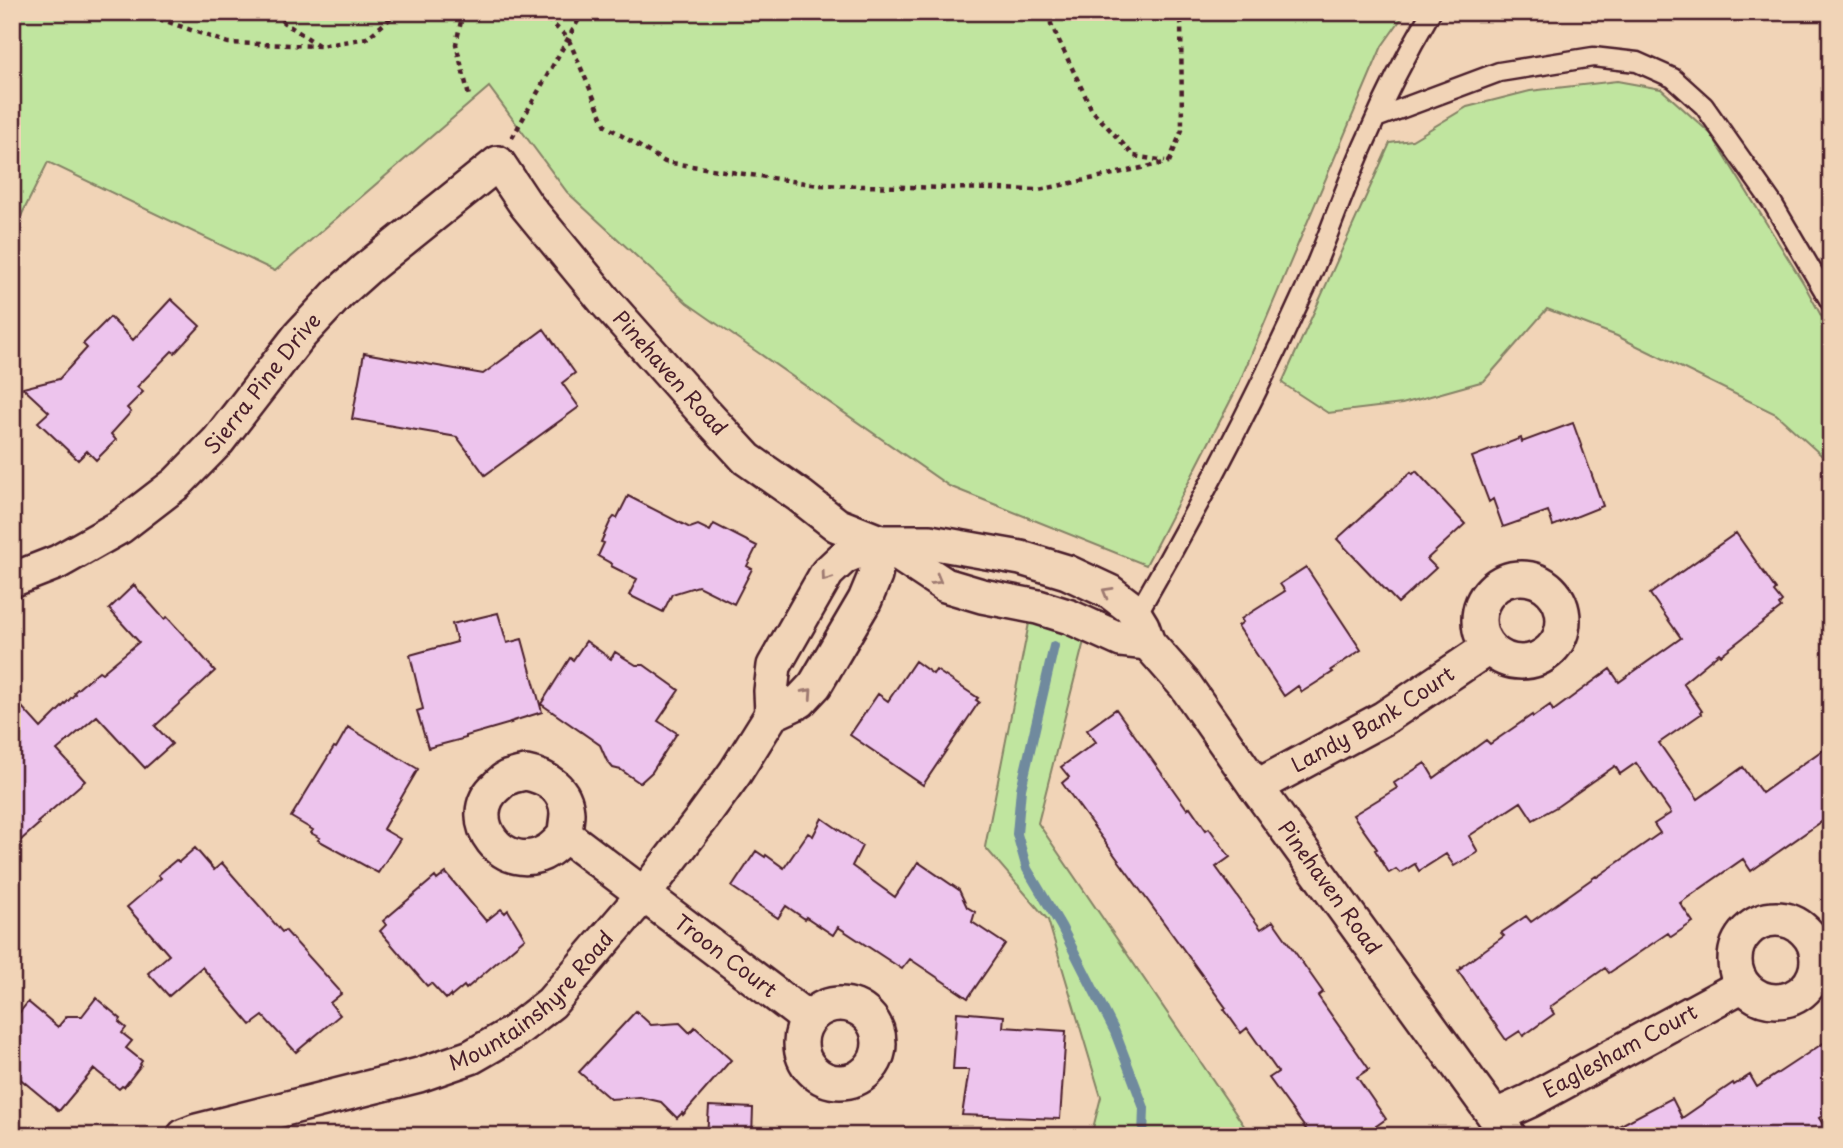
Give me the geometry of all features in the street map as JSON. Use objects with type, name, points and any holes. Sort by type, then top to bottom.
[{"type":"street","name":"Pinehaven Road","points":[[498,163],[526,205],[699,408],[747,458],[837,525],[880,542],[945,585],[982,596],[1038,607],[1070,617],[1121,640],[1142,630]]},
{"type":"street","name":"Sierra Pine Drive","points":[[12,580],[58,562],[120,527],[177,483],[218,441],[300,335],[338,294],[498,163]]},
{"type":"street","name":"Pinehaven Road","points":[[880,542],[929,542],[1021,558],[1067,572],[1110,592],[1132,608],[1142,630],[1185,684],[1256,787],[1502,1126]]},
{"type":"street","points":[[772,715],[774,666],[827,573],[844,557],[880,542]]},
{"type":"street","name":"Mountainshyre Road","points":[[184,1136],[419,1075],[471,1057],[510,1034],[551,1003],[644,894],[735,773],[772,715],[800,701],[815,685],[875,576],[880,542]]},
{"type":"street","name":"Landy Bank Court","points":[[1256,787],[1384,718],[1488,648]]},
{"type":"street","name":"Troon Court","points":[[565,835],[808,1019]]},
{"type":"street","name":"Eaglesham Court","points":[[1502,1126],[1528,1101],[1743,985]]},
{"type":"lane","points":[[1142,630],[1184,533],[1232,443],[1307,285],[1366,139],[1430,12]]},
{"type":"lane","points":[[1376,118],[1499,72],[1593,57],[1637,62],[1673,78],[1704,106],[1773,204],[1831,303]]},
{"type":"path","points":[[140,12],[228,43],[320,46],[367,38],[398,12]]},
{"type":"path","points":[[276,12],[283,22],[320,46]]},
{"type":"path","points":[[463,12],[456,44],[469,96]]},
{"type":"path","points":[[540,12],[568,38],[607,126],[665,162],[818,185],[1038,190],[1169,162]]},
{"type":"path","points":[[498,163],[583,12]]},
{"type":"path","points":[[1050,12],[1051,24],[1093,110],[1134,156],[1169,162]]},
{"type":"path","points":[[1169,162],[1182,130],[1181,12]]},
{"type":"green space","points":[[12,12],[1406,12],[1382,46],[1237,388],[1146,565],[949,486],[687,303],[567,192],[489,87],[275,271],[48,162],[12,234]]},
{"type":"green space","points":[[1617,81],[1661,89],[1711,134],[1804,284],[1831,334],[1831,464],[1776,414],[1617,336],[1547,309],[1484,381],[1402,404],[1328,413],[1282,383],[1390,143],[1412,140],[1467,107],[1530,91]]},
{"type":"green space","points":[[1030,618],[1084,641],[1038,823],[1251,1136],[1091,1136],[1101,1097],[1048,920],[985,847]]},
{"type":"building","points":[[171,299],[200,326],[137,387],[143,392],[127,408],[131,412],[111,434],[116,440],[96,460],[87,451],[78,460],[38,422],[49,412],[23,388],[59,379],[87,348],[83,344],[110,317],[133,340]]},
{"type":"building","points":[[544,329],[575,373],[562,383],[579,407],[485,475],[457,437],[352,419],[364,353],[483,374]]},
{"type":"building","points":[[1573,423],[1603,506],[1553,526],[1548,511],[1503,527],[1493,499],[1489,502],[1472,457],[1521,438],[1522,442]]},
{"type":"building","points":[[1416,471],[1465,524],[1427,559],[1436,568],[1398,603],[1337,539],[1411,472],[1413,474]]},
{"type":"building","points":[[628,496],[690,528],[698,525],[710,531],[714,524],[757,546],[747,566],[752,569],[734,604],[698,586],[672,594],[663,612],[629,595],[637,579],[598,556],[610,522],[614,517],[617,518]]},
{"type":"building","points":[[1736,533],[1776,590],[1774,592],[1782,602],[1779,605],[1781,608],[1683,683],[1702,711],[1701,714],[1659,743],[1698,799],[1743,767],[1762,793],[1831,744],[1831,815],[1751,871],[1743,859],[1680,903],[1693,922],[1671,937],[1668,933],[1609,973],[1605,968],[1550,1007],[1554,1014],[1523,1036],[1520,1031],[1506,1040],[1458,971],[1504,936],[1501,933],[1526,916],[1531,922],[1660,833],[1654,824],[1671,813],[1636,763],[1620,774],[1615,766],[1533,820],[1521,802],[1469,836],[1478,852],[1454,866],[1446,854],[1419,871],[1415,864],[1400,873],[1396,869],[1389,873],[1375,850],[1377,849],[1353,815],[1397,788],[1394,783],[1425,763],[1434,778],[1486,740],[1490,744],[1550,705],[1553,711],[1610,669],[1619,682],[1681,638],[1650,594]]},
{"type":"building","points":[[1306,567],[1361,650],[1302,692],[1298,686],[1284,696],[1238,626],[1243,622],[1241,619],[1285,591],[1280,584]]},
{"type":"building","points":[[134,585],[215,671],[155,726],[172,744],[145,768],[97,716],[57,750],[85,781],[12,848],[12,696],[41,728],[74,692],[139,642],[109,609]]},
{"type":"building","points":[[498,613],[507,643],[522,639],[542,712],[428,748],[417,711],[423,709],[410,655],[457,642],[452,624]]},
{"type":"building","points":[[586,641],[611,659],[615,652],[636,665],[644,665],[679,690],[658,721],[677,733],[652,772],[640,783],[621,770],[613,768],[600,745],[541,704],[570,658],[573,660]]},
{"type":"building","points":[[915,661],[933,674],[936,670],[978,698],[976,700],[979,702],[923,785],[850,735],[878,694],[888,701]]},
{"type":"building","points":[[1116,709],[1187,809],[1190,807],[1206,830],[1209,828],[1230,857],[1216,867],[1261,929],[1273,921],[1323,992],[1318,996],[1369,1069],[1357,1077],[1386,1119],[1362,1136],[1311,1136],[1269,1078],[1278,1072],[1247,1028],[1241,1033],[1224,1009],[1226,1008],[1062,783],[1069,777],[1061,767],[1096,742],[1087,730]]},
{"type":"building","points":[[348,727],[418,769],[383,829],[400,839],[378,873],[318,840],[320,838],[311,833],[313,830],[291,817]]},
{"type":"building","points":[[822,818],[862,846],[852,866],[895,897],[918,862],[959,890],[967,907],[975,912],[972,922],[1005,944],[968,998],[910,959],[902,969],[838,927],[833,935],[786,906],[778,918],[732,887],[756,851],[784,868],[808,833],[813,836]]},
{"type":"building","points":[[195,848],[214,870],[222,863],[341,994],[330,1003],[340,1015],[296,1052],[263,1016],[251,1025],[202,967],[169,996],[148,973],[169,955],[127,907],[161,878],[158,875]]},
{"type":"building","points":[[446,873],[486,921],[501,909],[505,913],[508,910],[525,938],[466,989],[464,986],[446,999],[431,983],[427,986],[380,931],[386,925],[383,921],[435,877],[437,880]]},
{"type":"building","points":[[96,998],[121,1019],[119,1022],[126,1028],[122,1033],[132,1041],[126,1048],[142,1061],[141,1065],[124,1087],[119,1089],[94,1069],[59,1111],[12,1072],[12,1022],[28,1002],[58,1027],[67,1016],[82,1016]]},
{"type":"building","points":[[636,1011],[651,1025],[680,1023],[690,1033],[695,1027],[731,1060],[683,1115],[682,1113],[677,1118],[661,1102],[640,1097],[610,1099],[579,1072]]},
{"type":"building","points":[[957,1012],[1004,1016],[1003,1027],[1066,1031],[1060,1119],[962,1115],[969,1070],[953,1070]]},
{"type":"building","points":[[1831,1038],[1831,1110],[1819,1118],[1831,1136],[1600,1136],[1672,1098],[1682,1118],[1733,1083],[1734,1085],[1750,1075],[1757,1087]]},
{"type":"building","points":[[709,1106],[753,1108],[752,1136],[707,1136]]},
{"type":"waterway","points":[[1054,646],[1021,789],[1017,834],[1027,869],[1061,926],[1115,1032],[1144,1108],[1143,1136]]}]
